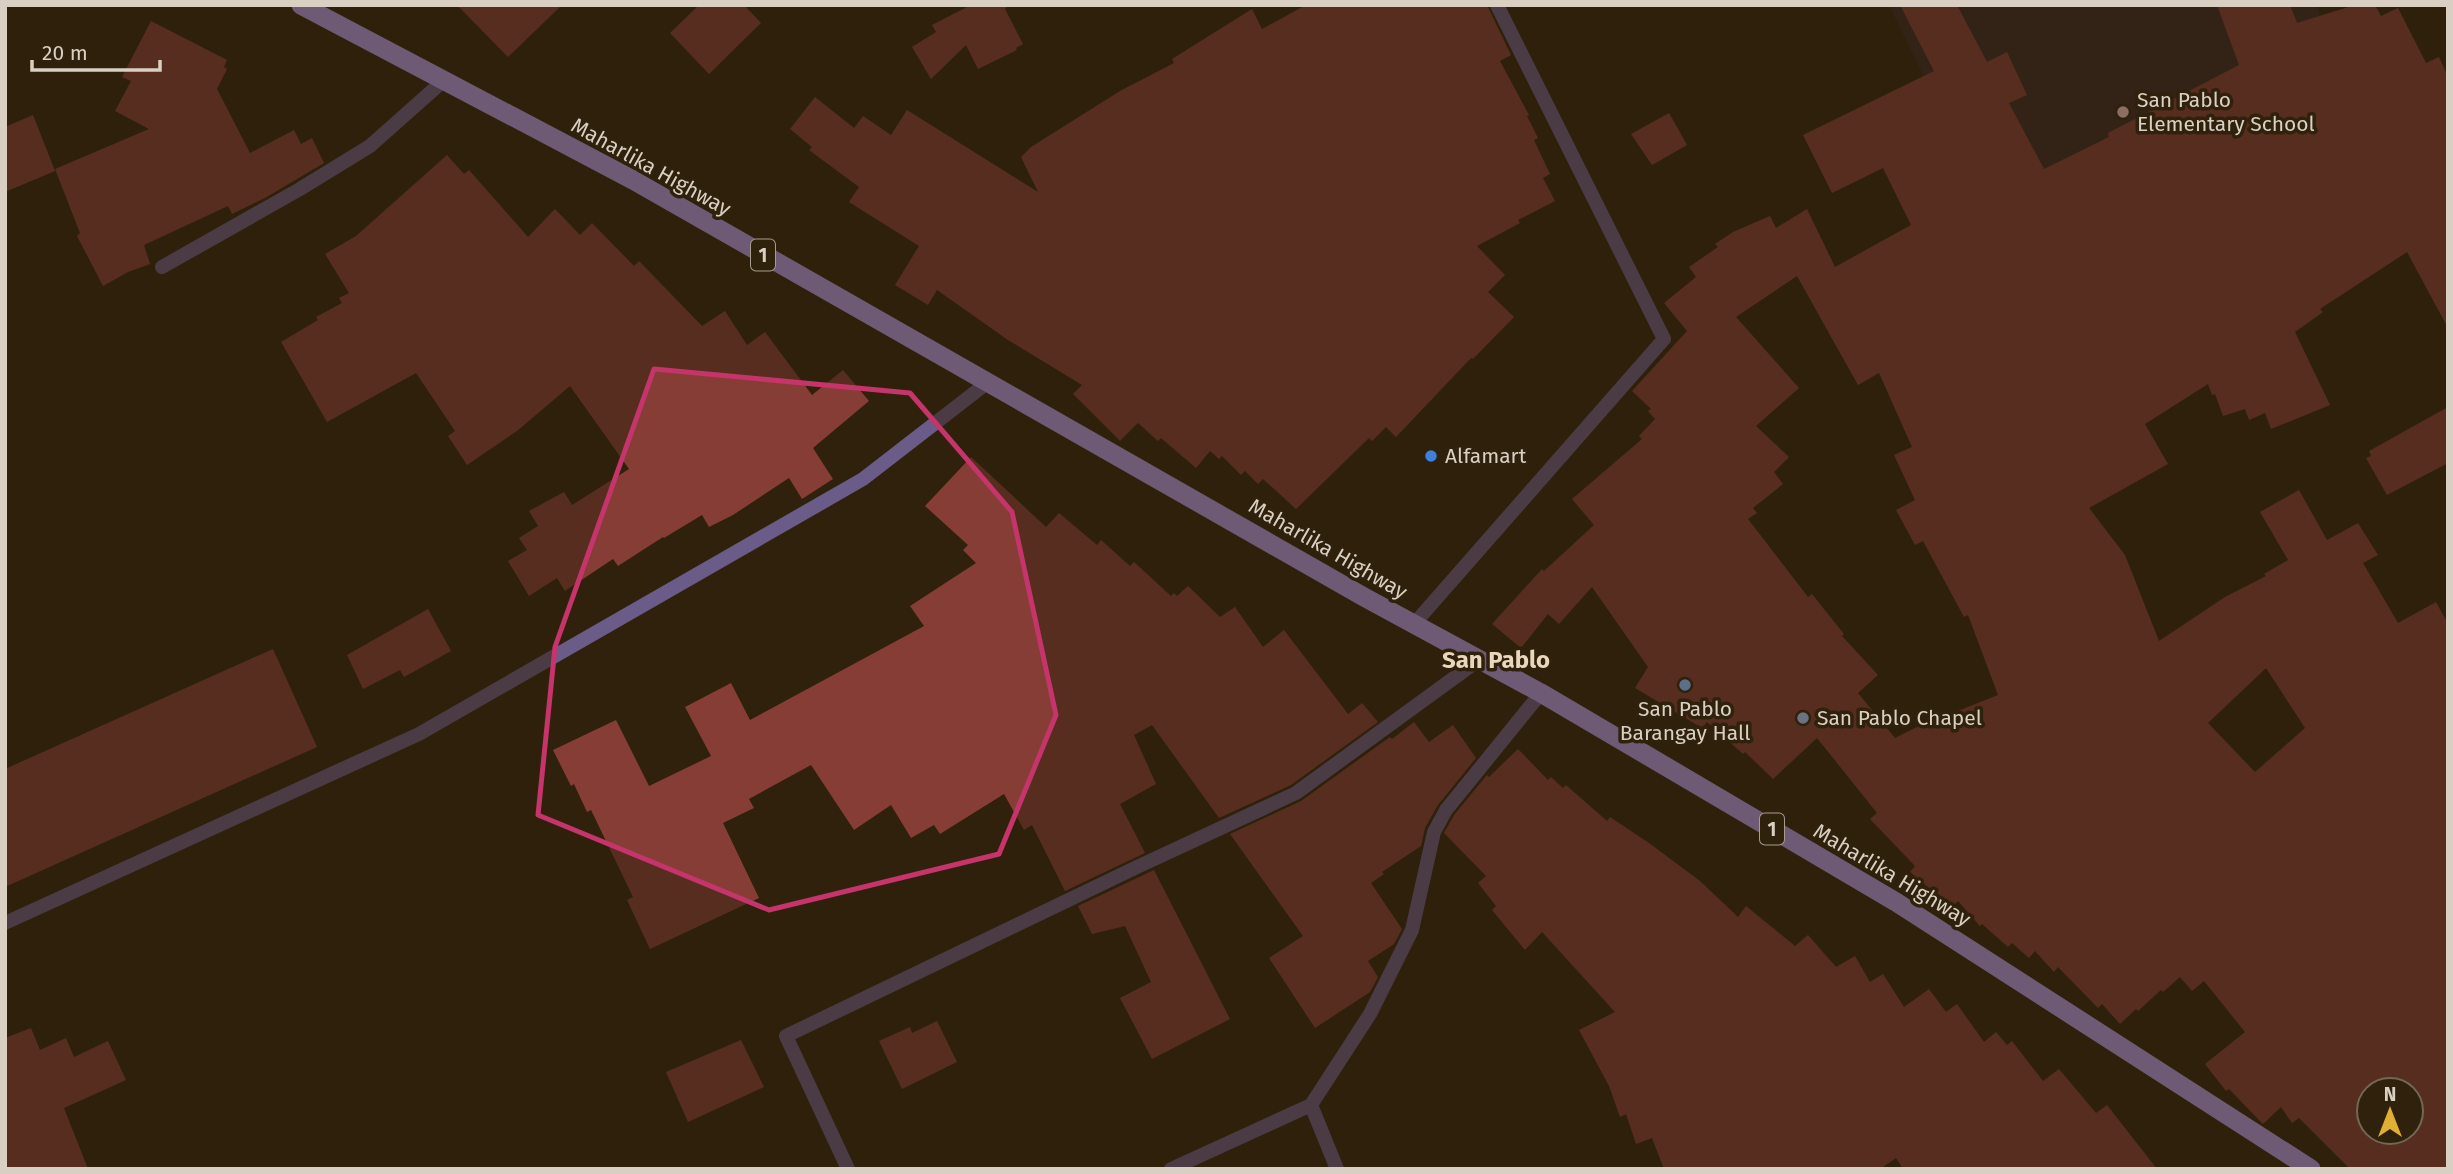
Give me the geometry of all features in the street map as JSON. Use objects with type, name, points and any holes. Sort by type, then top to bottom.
[{"type":"highway","name":"Maharlika Highway","points":[[301,5],[442,82],[633,180],[987,383],[1541,693],[1896,902],[2311,1169]]},
{"type":"street","points":[[1414,624],[1664,339],[1497,5]]},
{"type":"street","points":[[162,267],[370,146],[442,82]]},
{"type":"street","points":[[5,923],[419,734],[863,479],[987,383]]},
{"type":"street","points":[[848,1169],[786,1036],[1137,866],[1296,793],[1480,659]]},
{"type":"street","points":[[1171,1169],[1311,1105],[1370,1014],[1412,930],[1434,832],[1446,810],[1541,693]]},
{"type":"street","points":[[1311,1105],[1337,1169]]},
{"type":"highlighted area","points":[[654,369],[910,393],[1012,512],[1056,715],[999,854],[769,910],[538,815],[555,647]]},
{"type":"shaded area","name":"San Pablo Elementary School","points":[[1889,5],[2316,5],[2350,87],[2016,266]]},
{"type":"building","points":[[457,5],[562,5],[508,57]]},
{"type":"building","points":[[699,5],[744,5],[761,23],[709,74],[670,33]]},
{"type":"building","points":[[971,5],[1008,5],[1005,9],[1023,44],[1016,48],[1017,50],[978,69],[966,45],[931,79],[912,47],[936,32],[932,25]]},
{"type":"building","points":[[1306,5],[1487,5],[1511,55],[1500,61],[1529,115],[1527,116],[1538,138],[1534,140],[1550,174],[1543,178],[1555,201],[1477,246],[1505,275],[1488,292],[1514,317],[1396,437],[1386,427],[1372,441],[1369,438],[1296,509],[1263,479],[1258,484],[1245,471],[1241,475],[1222,456],[1219,459],[1210,451],[1196,468],[1161,438],[1158,441],[1138,423],[1120,441],[1073,394],[1082,385],[1008,340],[937,290],[928,305],[895,285],[919,246],[849,202],[859,187],[809,150],[812,147],[790,129],[815,97],[854,128],[863,116],[891,135],[907,110],[1038,192],[1021,157],[1031,147],[1120,91],[1174,63],[1172,59],[1252,9],[1262,29]]},
{"type":"building","points":[[1900,5],[1957,5],[1987,62],[2007,52],[2027,95],[2009,103],[2044,169],[2109,137],[2108,133],[2239,65],[2217,5],[2290,5],[2297,23],[2355,5],[2375,5],[2381,16],[2398,8],[2426,63],[2439,57],[2448,77],[2448,328],[2407,252],[2320,309],[2323,312],[2295,332],[2330,405],[2271,429],[2265,413],[2249,420],[2245,409],[2223,416],[2208,384],[2145,424],[2168,464],[2089,508],[2125,555],[2159,641],[2225,597],[2266,576],[2264,574],[2288,560],[2260,512],[2299,490],[2327,540],[2358,523],[2378,555],[2363,563],[2398,623],[2436,602],[2448,624],[2448,1169],[2350,1169],[2299,1118],[2292,1123],[2281,1107],[2263,1124],[2229,1089],[2226,1091],[2205,1064],[2245,1032],[2204,981],[2192,991],[2180,977],[2120,1024],[2102,1004],[2098,1008],[2058,967],[2054,972],[2035,951],[2029,958],[2012,943],[2008,947],[1982,924],[1980,926],[1958,901],[1952,907],[1910,872],[1915,866],[1870,819],[1877,813],[1817,738],[1773,779],[1745,752],[1743,754],[1707,722],[1702,728],[1635,688],[1648,667],[1592,587],[1559,624],[1548,614],[1521,648],[1492,624],[1542,569],[1544,571],[1594,525],[1572,499],[1642,439],[1639,436],[1655,419],[1648,411],[1651,409],[1632,391],[1687,331],[1664,303],[1696,277],[1689,267],[1718,247],[1715,244],[1733,232],[1770,216],[1776,228],[1807,209],[1835,267],[1911,225],[1883,168],[1832,193],[1803,135],[1934,71]],"holes":[[[1797,276],[1858,385],[1879,373],[1912,447],[1894,455],[1915,500],[1896,510],[1915,545],[1923,541],[1964,617],[1968,615],[1998,695],[1940,718],[1939,716],[1895,738],[1858,693],[1878,675],[1842,636],[1844,634],[1812,594],[1808,597],[1748,519],[1757,513],[1753,508],[1783,484],[1774,472],[1789,457],[1756,426],[1799,388],[1736,317]],[[2266,668],[2305,728],[2255,772],[2208,723]]]},
{"type":"building","points":[[151,21],[227,60],[224,67],[227,69],[217,89],[250,153],[294,130],[301,144],[312,138],[324,163],[232,214],[228,206],[144,245],[150,264],[103,286],[77,236],[80,233],[55,169],[149,129],[115,111],[131,81],[122,77]]},
{"type":"building","points":[[1669,113],[1687,145],[1652,165],[1631,134]]},
{"type":"building","points":[[33,115],[55,171],[5,192],[5,127]]},
{"type":"building","points":[[447,155],[464,174],[469,170],[528,237],[555,209],[580,235],[592,223],[634,266],[639,261],[702,326],[725,311],[747,345],[765,332],[812,395],[843,370],[869,401],[813,448],[833,479],[802,499],[789,478],[733,515],[709,527],[702,515],[618,566],[613,559],[565,591],[557,578],[529,596],[508,561],[527,550],[519,538],[538,526],[529,511],[564,492],[572,505],[629,469],[570,386],[517,431],[467,465],[448,436],[455,431],[416,373],[327,422],[281,342],[318,320],[316,317],[342,303],[339,298],[349,293],[325,254],[356,236]]},
{"type":"building","points":[[2448,407],[2448,463],[2387,495],[2366,458],[2371,456],[2369,451]]},
{"type":"building","points":[[971,457],[1046,527],[1059,513],[1097,545],[1101,540],[1130,566],[1134,562],[1171,596],[1174,593],[1177,596],[1188,586],[1220,617],[1235,607],[1263,647],[1284,630],[1348,714],[1362,703],[1378,722],[1291,785],[1219,818],[1152,725],[1134,735],[1156,784],[1120,804],[1145,853],[1065,891],[1032,825],[1024,830],[1004,794],[940,834],[934,825],[911,838],[891,805],[854,830],[811,765],[749,799],[754,808],[723,823],[759,898],[650,949],[627,900],[633,897],[591,810],[587,812],[553,750],[616,720],[649,786],[711,756],[685,707],[731,683],[750,720],[924,626],[910,606],[976,563],[963,550],[968,545],[925,506]]},
{"type":"building","points":[[428,609],[451,651],[404,677],[400,670],[363,689],[347,655]]},
{"type":"building","points":[[273,649],[317,747],[5,887],[5,769]]},
{"type":"building","points":[[1414,722],[1429,742],[1453,725],[1476,758],[1438,805],[1425,828],[1421,846],[1382,872],[1384,874],[1371,883],[1402,929],[1394,944],[1368,961],[1378,977],[1370,992],[1315,1028],[1269,958],[1303,936],[1230,834],[1301,801]]},
{"type":"building","points":[[1518,749],[1548,780],[1551,777],[1563,788],[1566,785],[1607,821],[1610,817],[1649,843],[1700,881],[1738,917],[1746,906],[1795,946],[1808,935],[1836,967],[1855,956],[1870,982],[1883,974],[1904,1007],[1929,989],[1946,1012],[1957,1004],[1984,1042],[1996,1032],[2007,1045],[2012,1041],[2043,1081],[2059,1069],[2096,1113],[2107,1105],[2157,1169],[1903,1169],[1896,1158],[1880,1169],[1664,1169],[1652,1138],[1636,1144],[1626,1114],[1620,1117],[1609,1086],[1579,1030],[1615,1012],[1542,932],[1525,950],[1492,910],[1496,906],[1478,883],[1486,876],[1444,833],[1454,815],[1487,775],[1489,777]]},
{"type":"building","points":[[1154,870],[1230,1019],[1152,1059],[1120,998],[1151,982],[1125,926],[1092,934],[1078,906]]},
{"type":"building","points":[[937,1021],[957,1062],[902,1089],[879,1041],[910,1027],[912,1033]]},
{"type":"building","points":[[31,1028],[40,1050],[66,1038],[74,1057],[108,1041],[126,1080],[64,1108],[88,1169],[5,1169],[5,1038]]},
{"type":"building","points":[[741,1040],[764,1087],[688,1122],[666,1072]]},
{"type":"place","name":"San Pablo Elementary School","points":[[2123,112]]},
{"type":"place","name":"Alfamart","points":[[1431,456]]},
{"type":"place","name":"San Pablo Barangay Hall","points":[[1685,685]]},
{"type":"place","name":"San Pablo Chapel","points":[[1803,718]]},
{"type":"district","name":"San Pablo","points":[[1496,660]]}]
